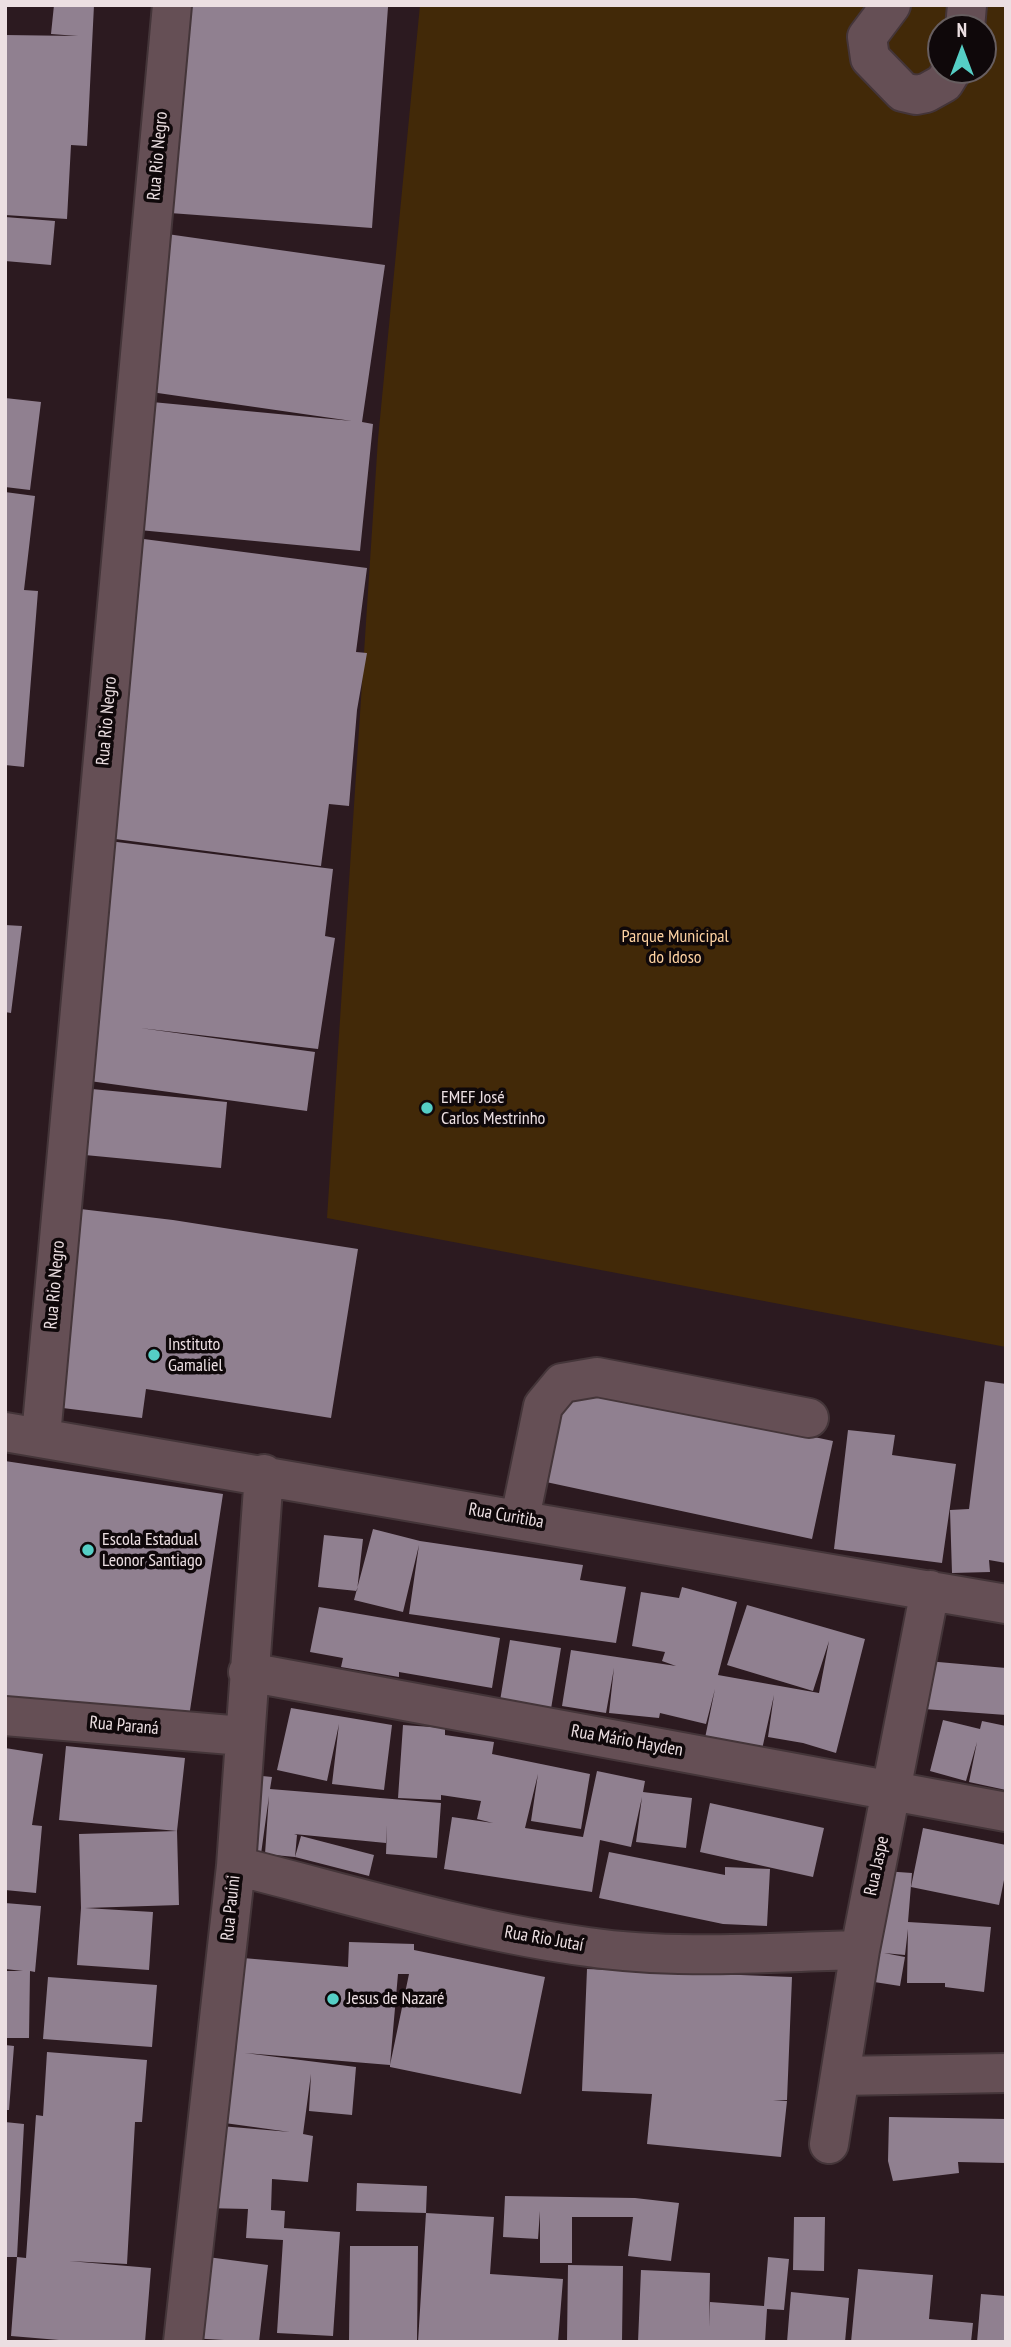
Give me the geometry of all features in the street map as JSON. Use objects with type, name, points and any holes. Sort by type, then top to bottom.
[{"type":"street","name":"Rua Rio Negro","points":[[23,1434],[172,5]]},
{"type":"street","points":[[891,5],[867,37],[870,58],[903,92],[916,95],[942,84]]},
{"type":"street","points":[[520,1518],[543,1406],[562,1383],[597,1377],[809,1418]]},
{"type":"street","name":"Rua Curitiba","points":[[23,1434],[1006,1604]]},
{"type":"street","name":"Rua Pauini","points":[[183,2342],[236,1866],[243,1736],[264,1474]]},
{"type":"street","name":"Rua Jaspe","points":[[829,2144],[860,1950],[930,1590]]},
{"type":"street","name":"Rua Mário Hayden","points":[[248,1672],[1006,1812]]},
{"type":"street","name":"Rua Paraná","points":[[5,1716],[243,1736]]},
{"type":"street","name":"Rua Rio Jutaí","points":[[236,1866],[507,1933],[590,1948],[665,1953],[860,1950]]},
{"type":"street","points":[[839,2076],[1006,2073]]},
{"type":"green space","name":"Parque Municipal do Idoso","points":[[420,5],[1006,5],[1006,1347],[327,1218],[378,439]]},
{"type":"building","points":[[54,5],[94,5],[87,146],[71,145],[67,219],[5,215],[5,35],[78,36],[51,34]]},
{"type":"building","points":[[184,5],[388,7],[372,228],[170,213]]},
{"type":"building","points":[[5,217],[55,221],[51,265],[5,261]]},
{"type":"building","points":[[153,232],[385,265],[362,422],[373,424],[360,551],[139,530],[152,402],[352,421],[130,389]]},
{"type":"building","points":[[5,398],[41,402],[30,490],[5,487]]},
{"type":"building","points":[[5,492],[35,496],[24,590],[38,591],[24,767],[5,765]]},
{"type":"building","points":[[136,538],[367,568],[356,652],[367,653],[357,710],[349,806],[329,804],[321,866],[100,837]]},
{"type":"building","points":[[109,841],[333,869],[325,936],[335,938],[318,1049],[140,1028],[315,1052],[307,1111],[75,1079]]},
{"type":"building","points":[[5,925],[22,926],[11,1013],[5,1012]]},
{"type":"building","points":[[71,1087],[227,1102],[221,1168],[64,1153]]},
{"type":"building","points":[[72,1208],[173,1220],[358,1249],[331,1418],[146,1389],[142,1418],[47,1406]]},
{"type":"building","points":[[985,1381],[1006,1384],[1006,1563],[989,1560],[990,1572],[952,1573],[950,1510],[969,1509]]},
{"type":"building","points":[[553,1382],[833,1441],[812,1539],[532,1479]]},
{"type":"building","points":[[848,1430],[895,1435],[892,1455],[956,1464],[942,1563],[834,1549]]},
{"type":"building","points":[[5,1461],[223,1494],[187,1730],[5,1703]]},
{"type":"building","points":[[373,1529],[420,1541],[583,1565],[580,1580],[626,1587],[616,1643],[409,1614],[419,1545],[403,1612],[354,1600]]},
{"type":"building","points":[[324,1535],[363,1539],[357,1591],[318,1587]]},
{"type":"building","points":[[682,1587],[737,1602],[718,1675],[819,1693],[829,1641],[813,1691],[727,1665],[747,1605],[865,1639],[836,1753],[803,1743],[768,1737],[774,1695],[761,1754],[704,1743],[715,1689],[706,1724],[660,1713],[659,1718],[609,1713],[614,1668],[606,1713],[562,1706],[571,1650],[676,1666],[662,1661],[665,1652],[632,1646],[641,1592],[679,1598]]},
{"type":"building","points":[[319,1607],[500,1638],[492,1688],[399,1672],[399,1677],[341,1667],[343,1658],[310,1652]]},
{"type":"building","points":[[510,1640],[561,1648],[550,1715],[499,1707]]},
{"type":"building","points":[[927,1661],[1006,1668],[1006,1715],[924,1709]]},
{"type":"building","points":[[291,1708],[392,1725],[384,1790],[332,1784],[339,1724],[327,1781],[277,1770]]},
{"type":"building","points":[[943,1720],[980,1729],[982,1721],[1006,1726],[1006,1790],[969,1782],[977,1742],[966,1781],[930,1771]]},
{"type":"building","points":[[403,1725],[445,1728],[445,1735],[494,1742],[492,1754],[590,1774],[581,1829],[531,1821],[538,1774],[525,1828],[583,1837],[597,1771],[645,1781],[643,1792],[692,1798],[686,1848],[636,1842],[642,1797],[631,1847],[600,1840],[592,1892],[444,1869],[452,1817],[493,1823],[477,1819],[481,1801],[441,1795],[441,1800],[398,1798]]},
{"type":"building","points":[[66,1746],[185,1758],[177,1831],[59,1820]]},
{"type":"building","points":[[5,1748],[43,1754],[32,1825],[42,1826],[36,1893],[5,1890]]},
{"type":"building","points":[[243,1774],[272,1777],[270,1789],[441,1803],[437,1858],[386,1854],[387,1825],[386,1843],[294,1834],[297,1835],[295,1857],[265,1854],[269,1796],[261,1854],[233,1850]]},
{"type":"building","points":[[710,1803],[824,1828],[813,1877],[700,1852]]},
{"type":"building","points":[[923,1828],[1006,1845],[1006,1870],[999,1905],[911,1887]]},
{"type":"building","points":[[177,1831],[179,1905],[85,1908],[153,1912],[149,1970],[77,1965],[81,1908],[79,1834]]},
{"type":"building","points":[[301,1836],[374,1855],[369,1876],[295,1857]]},
{"type":"building","points":[[609,1852],[725,1875],[725,1867],[770,1869],[767,1926],[723,1924],[599,1898]]},
{"type":"building","points":[[884,1871],[912,1873],[908,1922],[991,1927],[984,1992],[945,1987],[945,1983],[907,1983],[908,1929],[905,1955],[884,1953],[905,1957],[900,1986],[855,1979]]},
{"type":"building","points":[[5,1903],[41,1906],[35,1972],[30,1971],[29,2038],[5,2038],[5,1971],[23,1971],[5,1969]]},
{"type":"building","points":[[349,1942],[414,1944],[414,1950],[545,1977],[521,2094],[390,2065],[245,2053],[356,2067],[352,2115],[309,2111],[311,2074],[303,2134],[313,2136],[308,2182],[272,2179],[271,2210],[285,2211],[284,2228],[340,2232],[333,2336],[277,2333],[283,2240],[246,2238],[248,2209],[204,2208],[209,2125],[290,2132],[210,2121],[221,2050],[236,2052],[243,1958],[348,1967]],"holes":[[[398,1974],[409,1974],[390,2065]]]},
{"type":"building","points":[[587,1969],[792,1977],[787,2100],[773,2100],[787,2101],[781,2157],[647,2144],[652,2094],[582,2091]]},
{"type":"building","points":[[48,1977],[157,1985],[152,2047],[43,2039]]},
{"type":"building","points":[[5,2045],[14,2046],[9,2110],[5,2110]]},
{"type":"building","points":[[47,2052],[147,2060],[142,2122],[135,2122],[127,2264],[69,2261],[151,2268],[145,2342],[83,2342],[11,2336],[17,2257],[26,2258],[36,2115],[43,2116]]},
{"type":"building","points":[[889,2117],[1006,2119],[1005,2163],[958,2162],[959,2173],[893,2181],[888,2161]]},
{"type":"building","points":[[5,2122],[24,2124],[17,2257],[5,2257]]},
{"type":"building","points":[[357,2183],[427,2186],[426,2213],[356,2211]]},
{"type":"building","points":[[505,2196],[635,2198],[679,2203],[671,2261],[628,2256],[633,2217],[572,2217],[572,2263],[540,2263],[540,2211],[538,2239],[503,2237]]},
{"type":"building","points":[[426,2213],[494,2217],[490,2274],[563,2279],[558,2342],[418,2342]]},
{"type":"building","points":[[794,2217],[825,2217],[824,2271],[793,2270]]},
{"type":"building","points":[[350,2246],[418,2246],[417,2342],[349,2342]]},
{"type":"building","points":[[200,2256],[268,2265],[259,2342],[189,2338]]},
{"type":"building","points":[[768,2257],[789,2259],[784,2310],[767,2309],[765,2342],[638,2342],[641,2270],[710,2273],[709,2327],[710,2302],[764,2306]]},
{"type":"building","points":[[568,2265],[623,2266],[622,2342],[567,2342]]},
{"type":"building","points":[[858,2269],[933,2275],[929,2319],[973,2323],[971,2342],[851,2342]]},
{"type":"building","points":[[791,2292],[849,2298],[845,2342],[787,2342]]},
{"type":"building","points":[[981,2294],[1006,2296],[1006,2342],[977,2342]]},
{"type":"place","name":"EMEF José Carlos Mestrinho","points":[[427,1108]]},
{"type":"place","name":"Instituto Gamaliel","points":[[154,1355]]},
{"type":"place","name":"Escola Estadual Leonor Santiago","points":[[88,1550]]},
{"type":"place","name":"Jesus de Nazaré","points":[[333,1999]]}]
